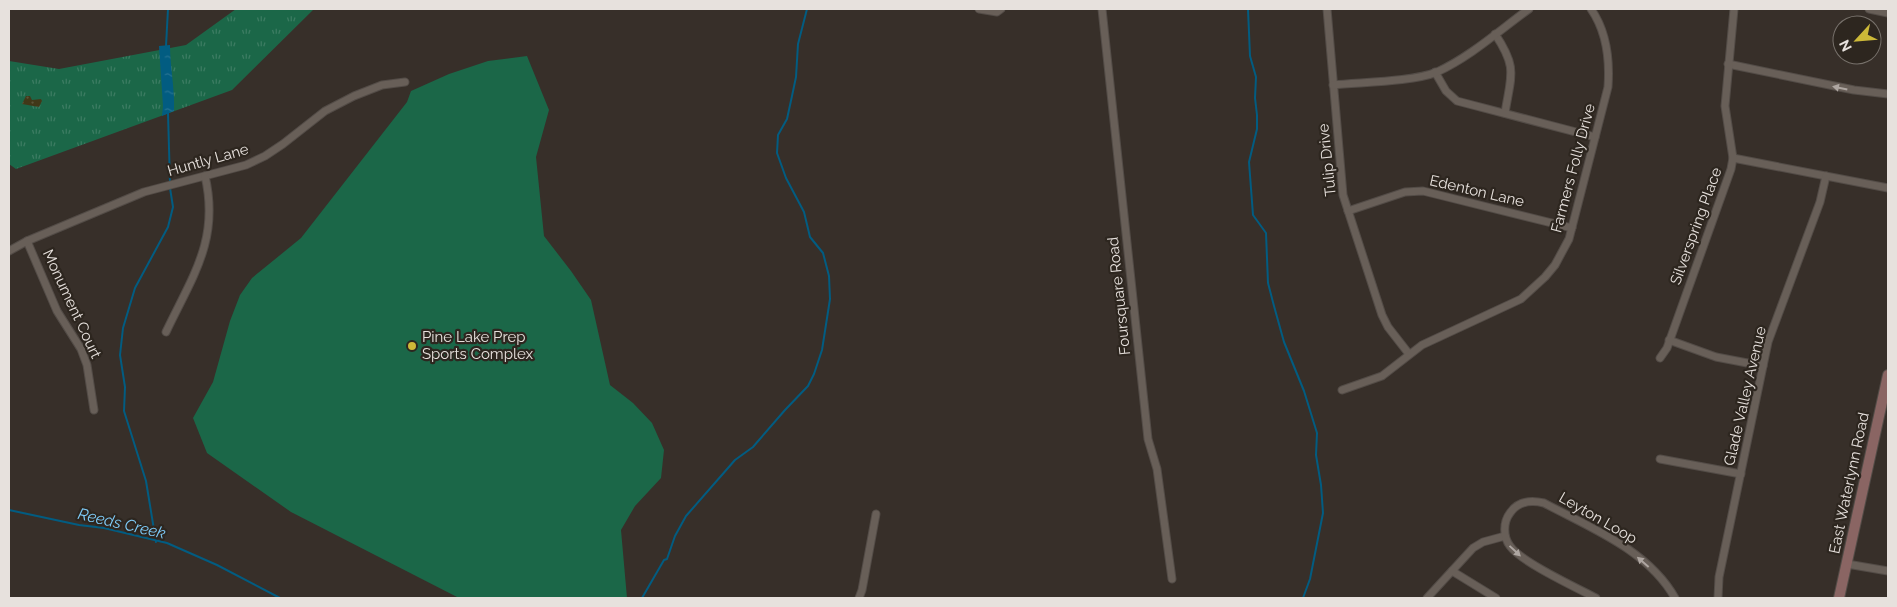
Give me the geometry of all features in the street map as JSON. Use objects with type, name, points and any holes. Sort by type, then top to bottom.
[{"type":"street","points":[[979,9],[997,12],[1001,9]]},
{"type":"street","name":"Foursquare Road","points":[[1102,9],[1148,439],[1157,469],[1172,579]]},
{"type":"street","name":"Tulip Drive","points":[[1327,9],[1344,195],[1382,315],[1388,327],[1409,354]]},
{"type":"street","points":[[1334,85],[1415,77],[1435,72],[1456,62],[1529,9]]},
{"type":"street","name":"Farmers Folly Drive","points":[[1342,390],[1382,376],[1422,345],[1521,298],[1545,277],[1555,265],[1569,239],[1608,87],[1609,66],[1603,32],[1591,9]]},
{"type":"street","name":"Silverspring Place","points":[[1660,358],[1669,340],[1731,168],[1733,158],[1725,106],[1734,9]]},
{"type":"street","points":[[1869,9],[1888,13]]},
{"type":"street","points":[[1494,34],[1511,62],[1512,74],[1505,113]]},
{"type":"street","points":[[1728,64],[1854,90],[1888,94]]},
{"type":"street","points":[[1435,72],[1446,91],[1457,101],[1595,137]]},
{"type":"street","name":"Huntly Lane","points":[[9,251],[138,194],[246,165],[265,156],[325,111],[354,96],[382,85],[405,82]]},
{"type":"street","points":[[1733,158],[1888,188]]},
{"type":"street","points":[[166,332],[199,264],[207,241],[210,220],[210,194],[206,176]]},
{"type":"street","name":"Glade Valley Avenue","points":[[1718,598],[1720,577],[1768,342],[1820,202],[1826,176]]},
{"type":"street","name":"Edenton Lane","points":[[1348,211],[1405,192],[1423,191],[1572,228]]},
{"type":"street","name":"Monument Court","points":[[28,241],[57,312],[81,349],[87,365],[94,410]]},
{"type":"street","points":[[1669,340],[1716,356],[1763,366]]},
{"type":"street","name":"East Waterlynn Road","points":[[1839,598],[1888,375]]},
{"type":"street","points":[[1660,460],[1741,474]]},
{"type":"street","name":"Leyton Loop","points":[[1505,536],[1508,516],[1514,508],[1524,502],[1544,503],[1617,542],[1636,555],[1653,570],[1675,598]]},
{"type":"street","points":[[859,598],[876,514]]},
{"type":"street","points":[[1427,598],[1473,548],[1483,542],[1505,536],[1509,546],[1520,556],[1596,598]]},
{"type":"street","points":[[1847,564],[1888,571]]},
{"type":"street","points":[[1452,571],[1496,598]]},
{"type":"green space","points":[[236,9],[314,9],[232,90],[16,169],[9,164],[9,61],[59,69],[186,45]]},
{"type":"green space","name":"Pine Lake Prep Sports Complex","points":[[527,56],[549,110],[536,157],[544,236],[591,300],[610,385],[633,403],[652,423],[664,450],[661,478],[635,506],[621,530],[627,598],[459,598],[291,512],[207,453],[193,418],[213,382],[230,321],[240,295],[252,278],[301,238],[407,102],[411,91],[449,74],[488,61]]},
{"type":"sand","points":[[26,96],[30,96],[32,100],[41,99],[39,107],[22,104]]},
{"type":"water","points":[[170,45],[174,111],[162,116],[159,46]]},
{"type":"waterway","points":[[166,46],[168,9]]},
{"type":"waterway","points":[[642,598],[664,560],[667,559],[675,536],[686,516],[735,460],[753,447],[808,386],[822,350],[830,299],[829,276],[823,253],[810,237],[804,212],[786,178],[777,153],[778,135],[787,119],[796,77],[798,44],[807,9]]},
{"type":"waterway","points":[[1248,9],[1250,56],[1256,77],[1255,98],[1257,115],[1257,129],[1249,162],[1253,215],[1266,233],[1268,283],[1284,342],[1304,391],[1317,433],[1316,455],[1323,513],[1310,579],[1303,598]]},
{"type":"waterway","points":[[168,113],[170,183]]},
{"type":"waterway","points":[[156,542],[146,481],[124,411],[125,387],[120,355],[123,328],[135,288],[168,227],[173,207],[170,188]]},
{"type":"waterway","name":"Reeds Creek","points":[[9,510],[79,525],[104,528],[167,543],[217,565],[280,598]]},
{"type":"place","name":"Pine Lake Prep Sports Complex","points":[[412,346]]}]
